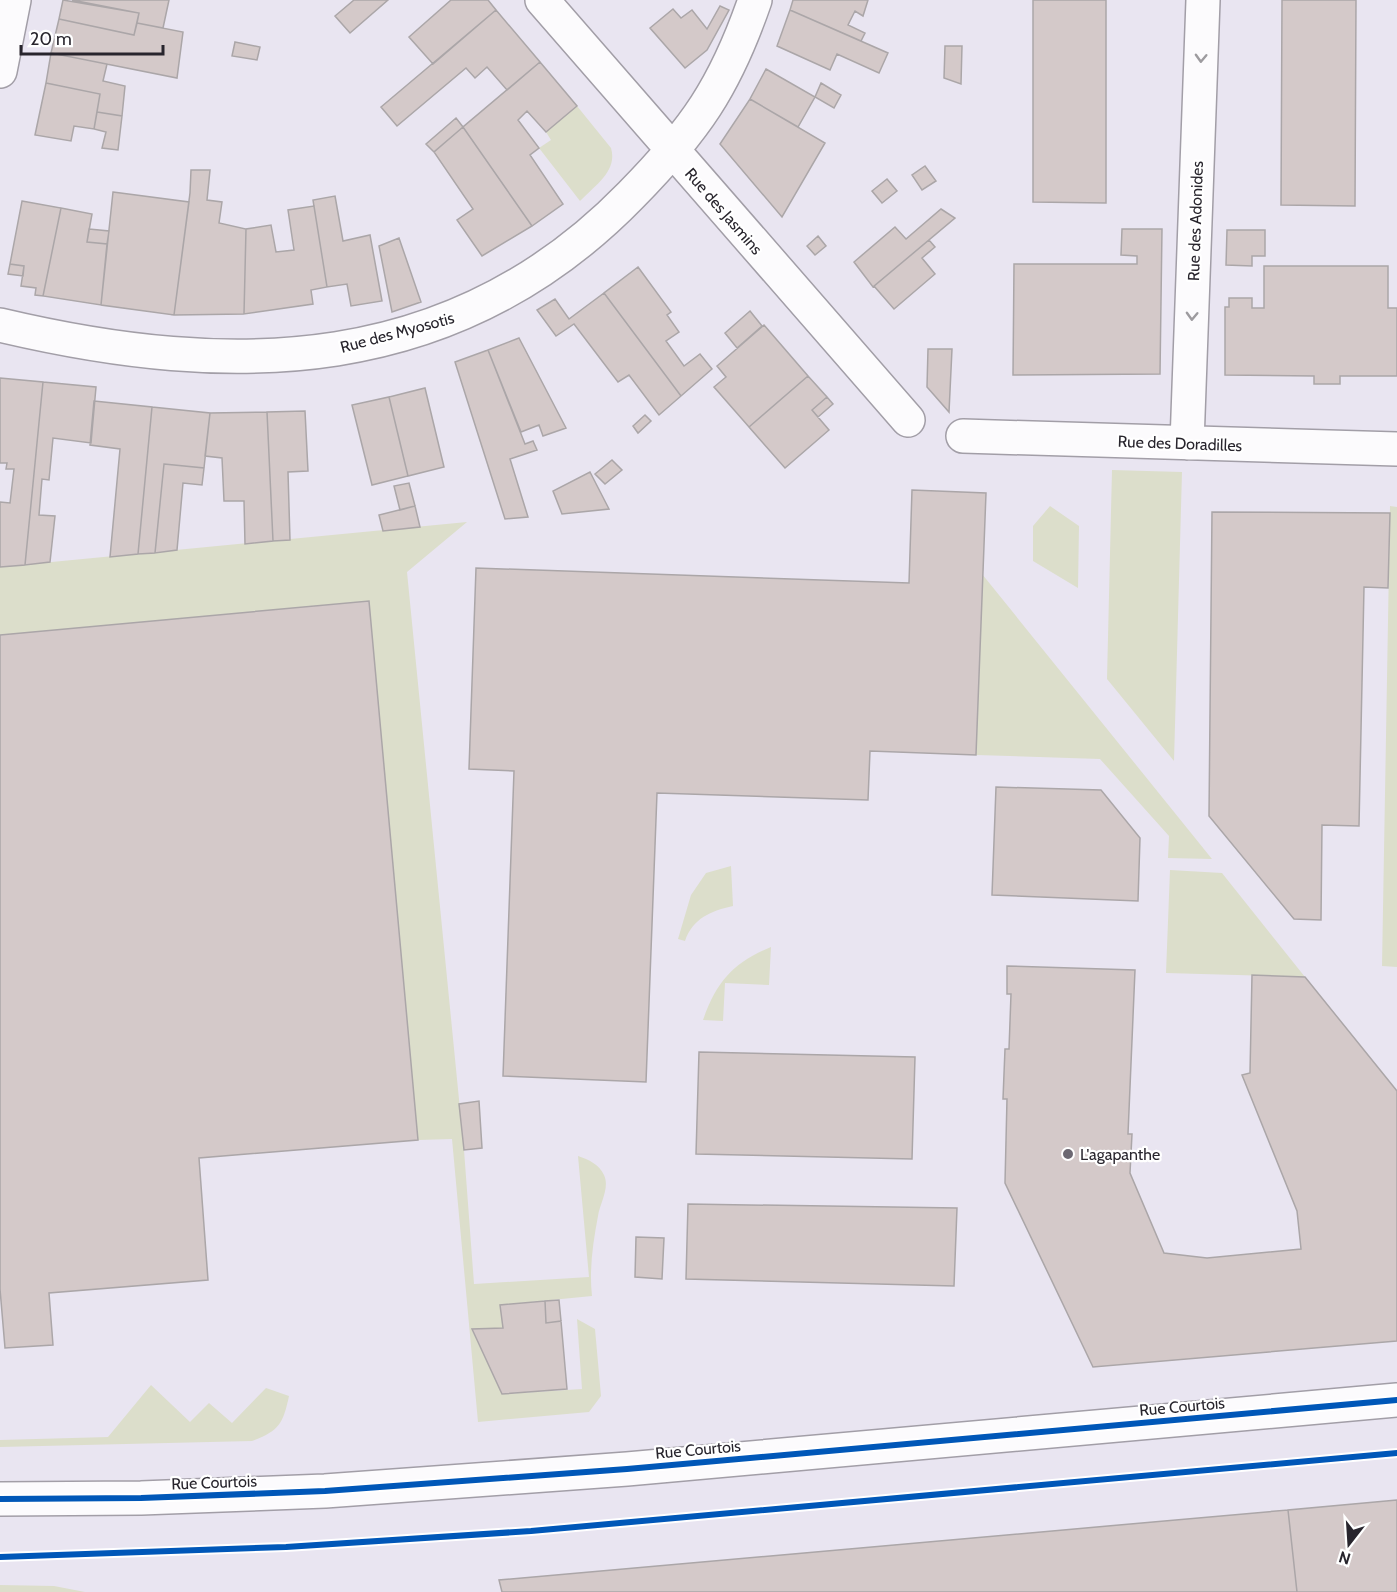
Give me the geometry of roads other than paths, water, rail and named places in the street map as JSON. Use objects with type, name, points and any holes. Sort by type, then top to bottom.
[{"type":"street","points":[[0,71],[14,0]]},
{"type":"street","name":"Rue des Jasmins","points":[[542,0],[672,152],[908,420]]},
{"type":"street","name":"Rue des Myosotis","points":[[0,325],[79,343],[220,357],[307,354],[398,336],[473,310],[547,268],[614,213],[672,152],[695,123],[729,69],[755,0]]},
{"type":"street","name":"Rue des Adonides","points":[[1187,443],[1203,0]]},
{"type":"street","name":"Rue des Doradilles","points":[[963,436],[1397,449]]},
{"type":"street","name":"Rue Courtois","points":[[0,1499],[141,1498],[325,1491],[627,1469],[1397,1400]]},
{"type":"place","name":"L'agapanthe","points":[[1068,1154]]}]
